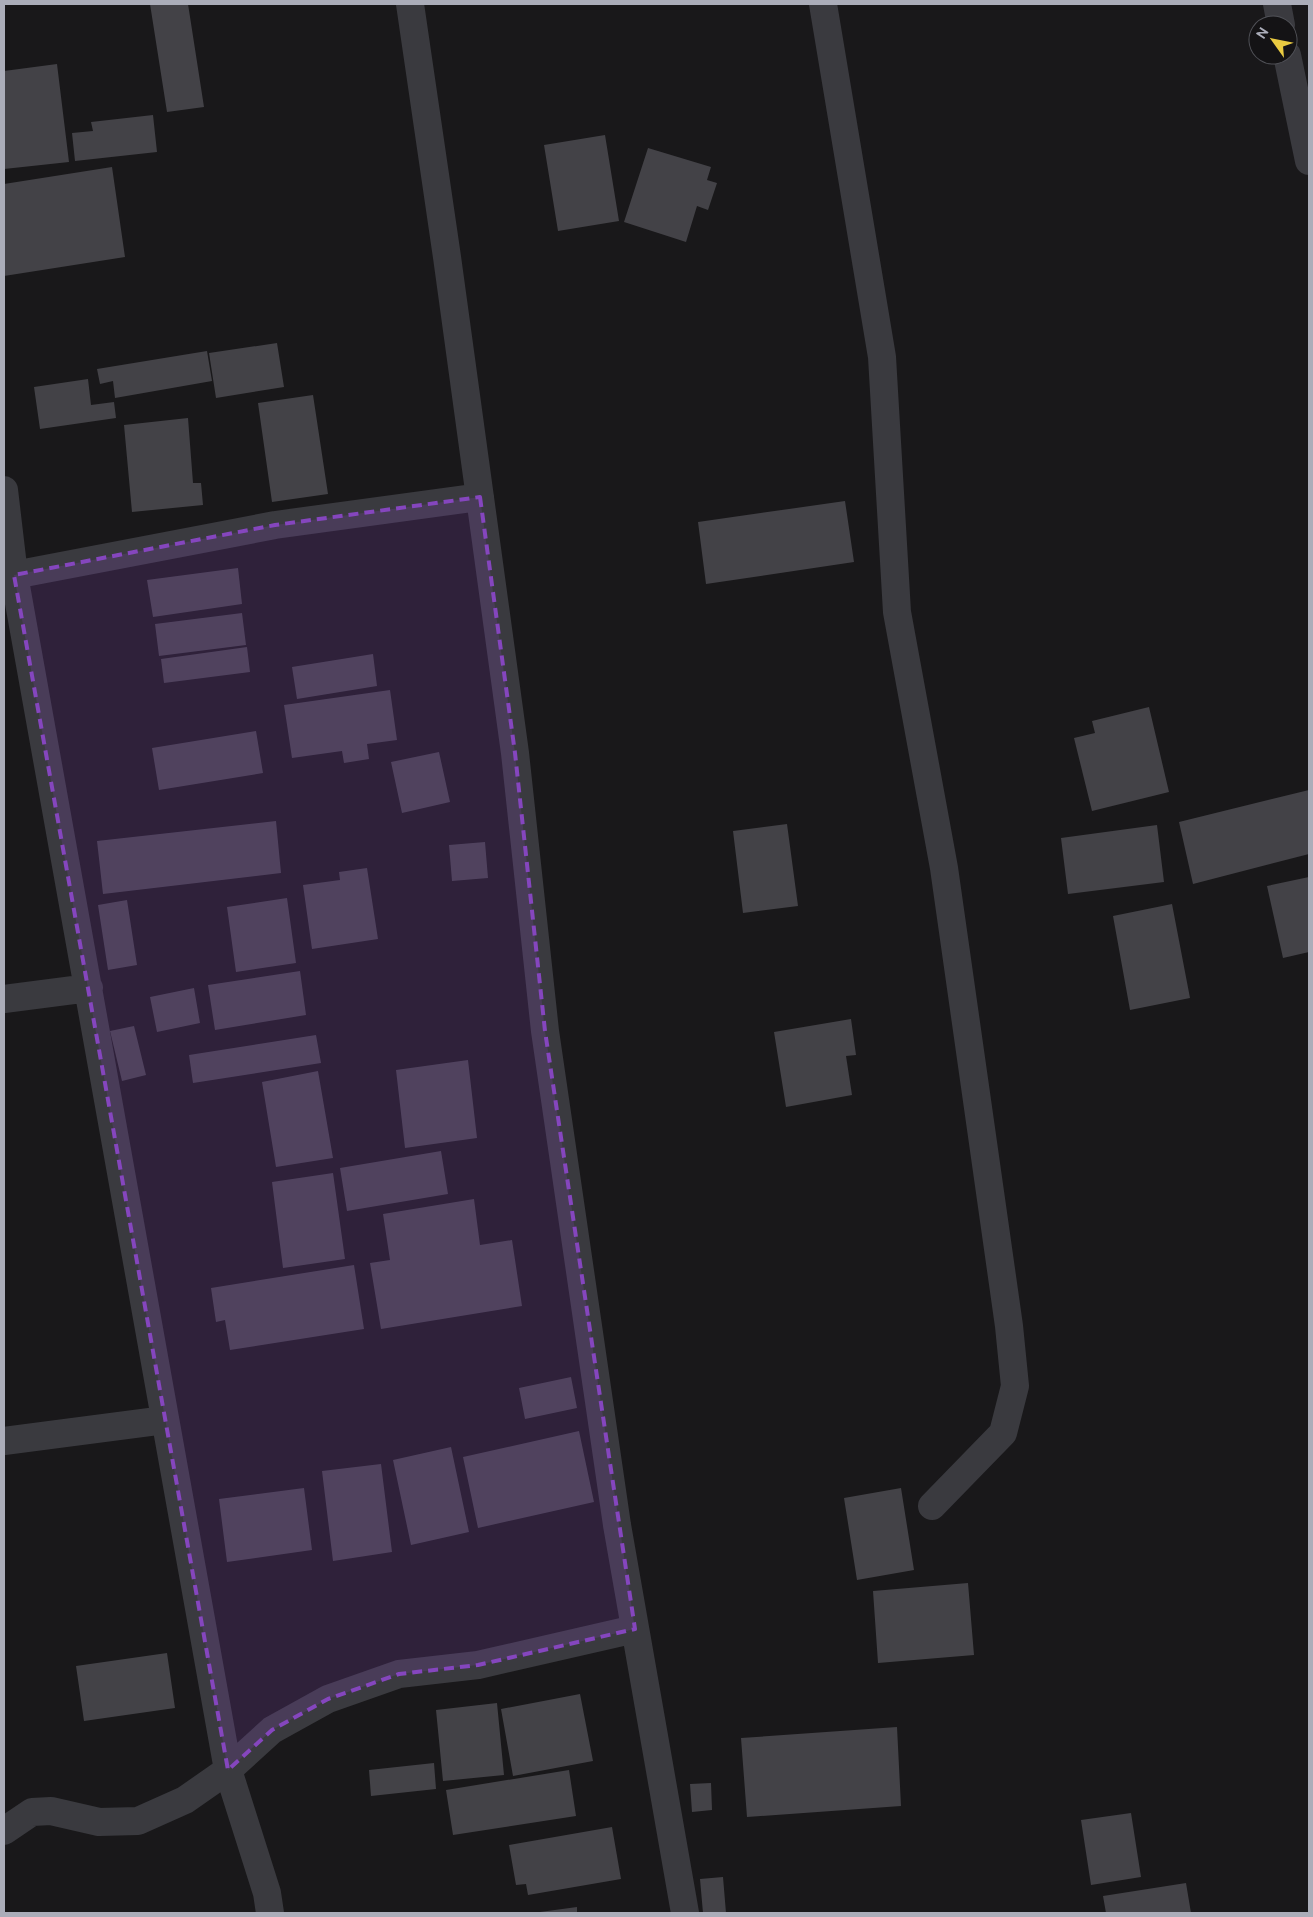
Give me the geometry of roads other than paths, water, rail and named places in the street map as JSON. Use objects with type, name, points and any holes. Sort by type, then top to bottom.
[{"type":"street","points":[[410,4],[515,753],[545,1031],[616,1525],[686,1913]]},
{"type":"street","points":[[823,4],[882,357],[897,612],[944,868],[1009,1326],[1015,1386],[1003,1433],[932,1506]]},
{"type":"street","points":[[1290,65],[1309,161]]},
{"type":"street","points":[[4,490],[9,575],[89,988],[228,1770],[267,1893],[270,1913]]},
{"type":"street","points":[[9,575],[275,525],[480,497]]},
{"type":"street","points":[[4,999],[89,988]]},
{"type":"street","points":[[4,1441],[165,1420]]},
{"type":"street","points":[[4,1831],[32,1812],[51,1811],[98,1822],[138,1822],[185,1800],[228,1770],[272,1730],[328,1699],[399,1674],[478,1665],[635,1629]]}]
